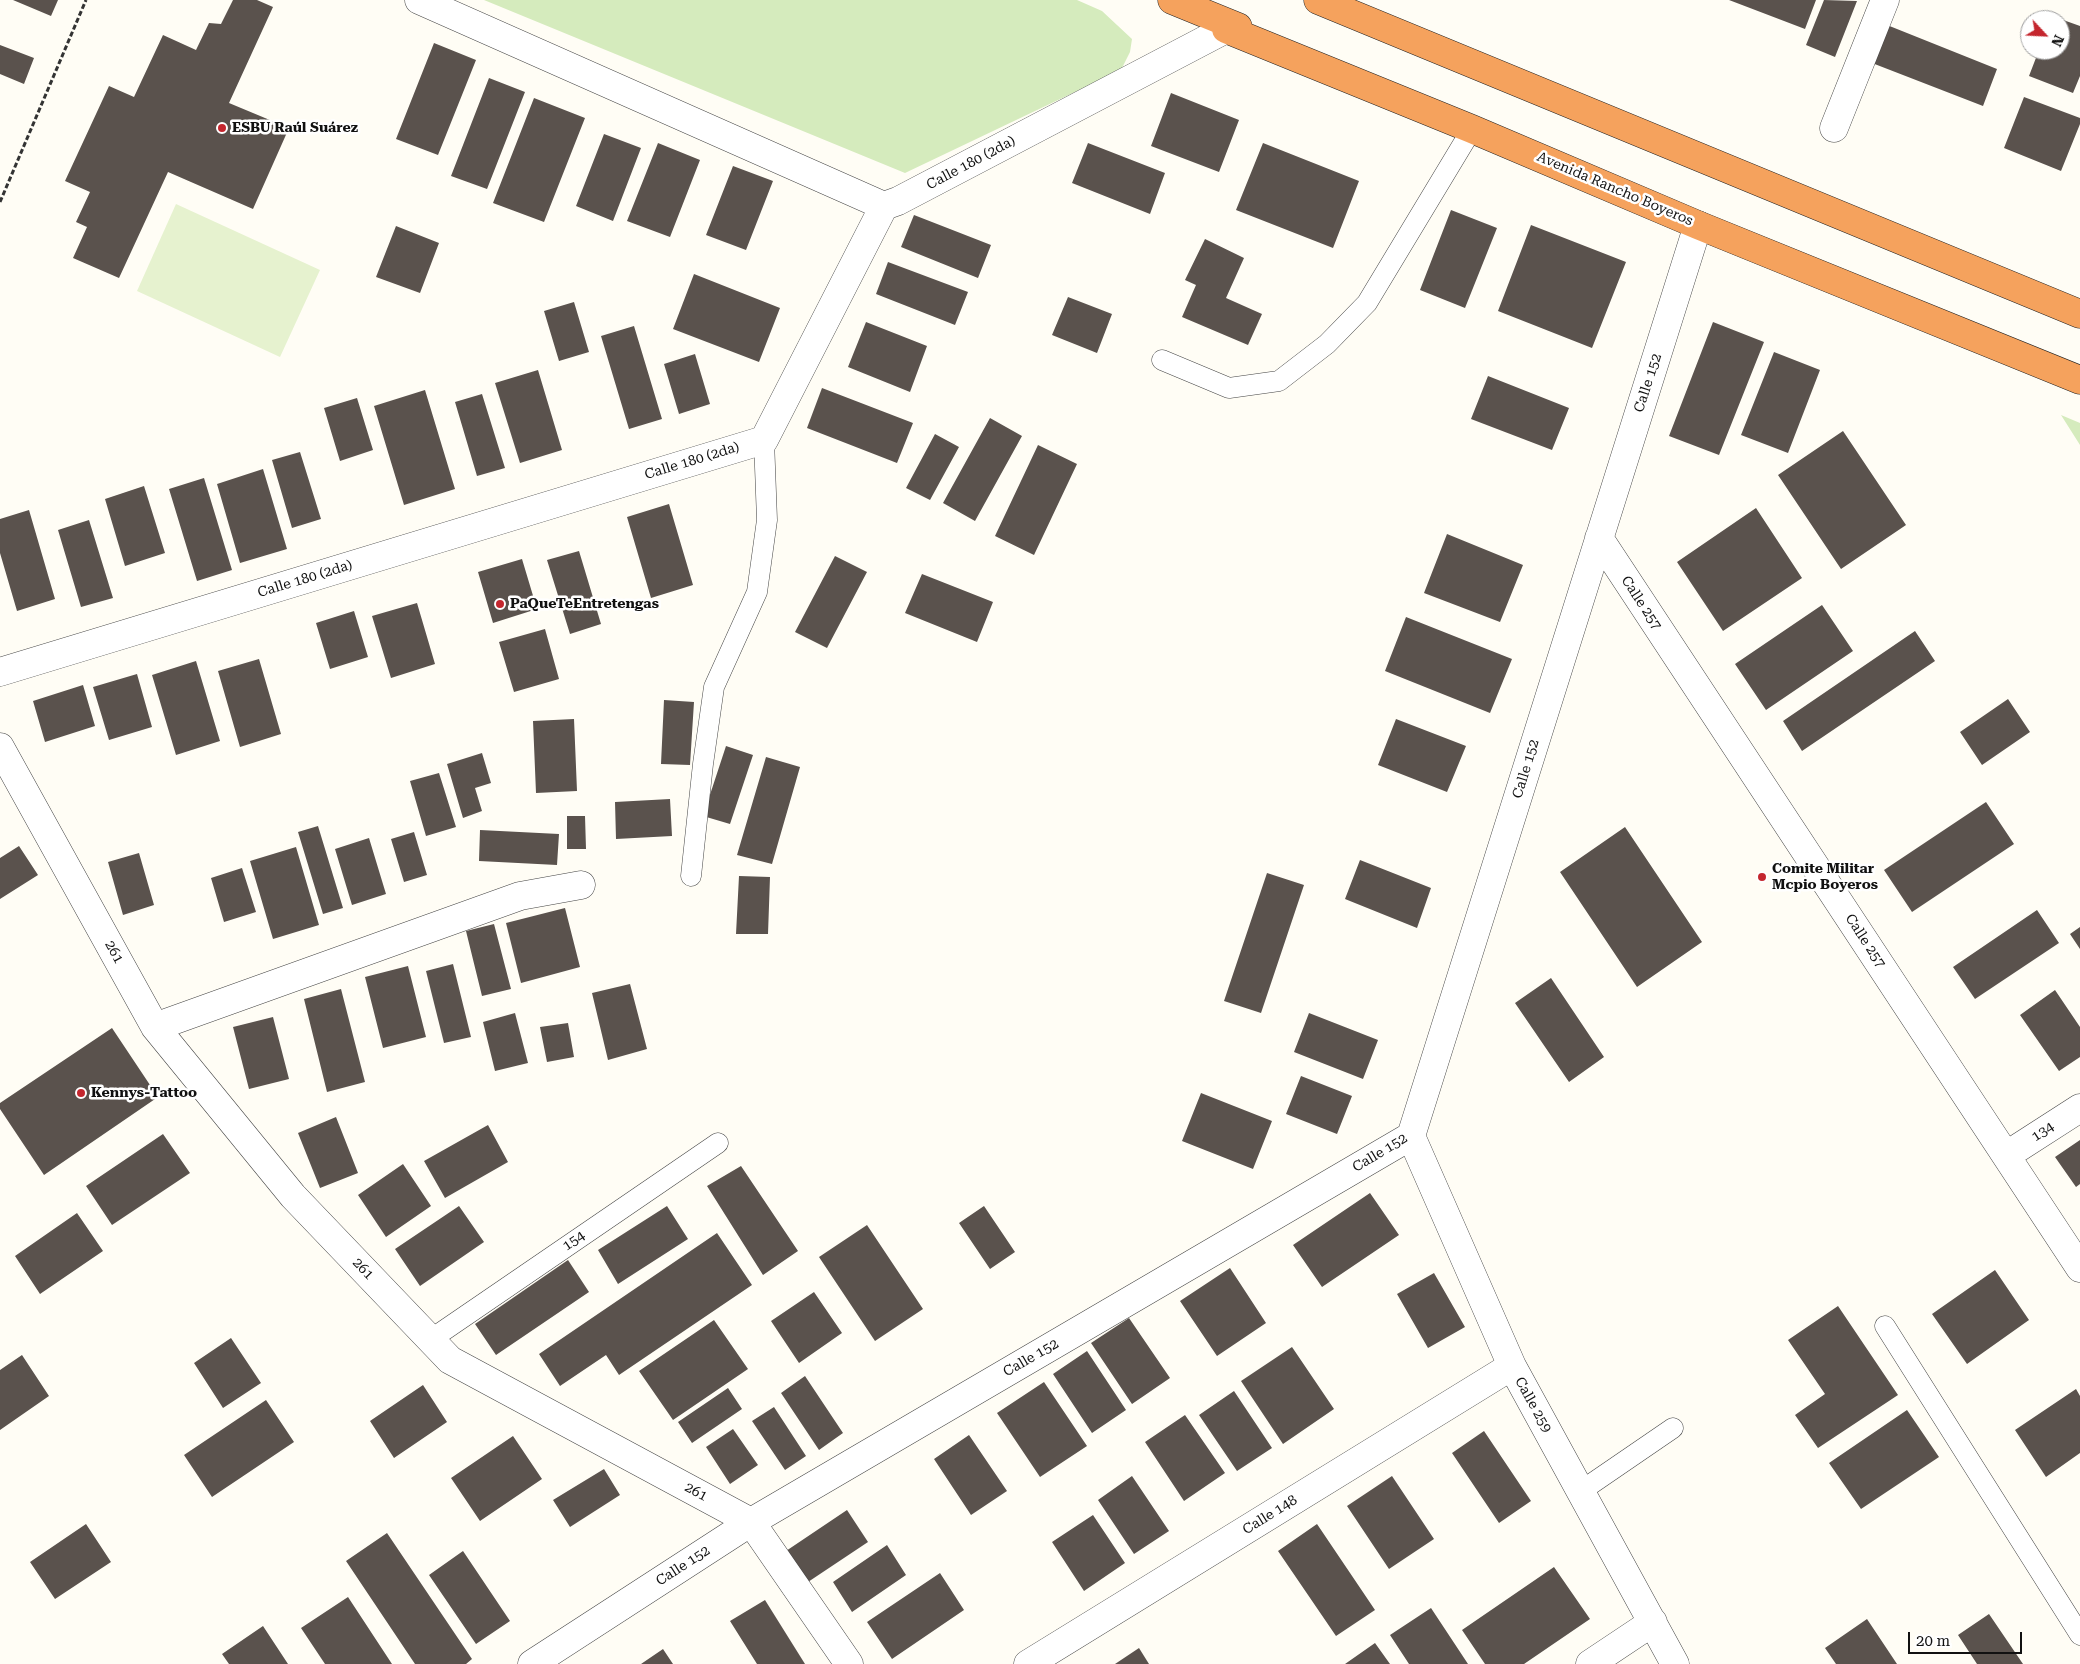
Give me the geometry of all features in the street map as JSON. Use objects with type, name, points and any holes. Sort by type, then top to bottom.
[{"type":"highway","points":[[1172,0],[1238,27],[1226,29]]},
{"type":"highway","points":[[1318,0],[2080,314]]},
{"type":"highway","name":"Avenida Rancho Boyeros","points":[[1226,29],[1472,128],[1698,226],[2080,380]]},
{"type":"street","points":[[419,0],[884,206],[764,440]]},
{"type":"street","points":[[1834,128],[1885,0]]},
{"type":"street","name":"Calle 180 (2da)","points":[[884,206],[906,197],[1226,29]]},
{"type":"street","name":"Calle 152","points":[[532,1664],[751,1522],[1411,1136],[1698,226]]},
{"type":"street","name":"Calle 180 (2da)","points":[[0,672],[764,440]]},
{"type":"street","name":"Calle 257","points":[[1599,538],[2080,1268]]},
{"type":"street","name":"261","points":[[0,747],[155,1027],[293,1196],[450,1360],[751,1522],[849,1664]]},
{"type":"street","points":[[155,1027],[520,896],[581,885]]},
{"type":"street","name":"134","points":[[2007,1155],[2080,1108]]},
{"type":"street","name":"Calle 259","points":[[1411,1136],[1512,1366],[1675,1664]]},
{"type":"street","name":"Calle 148","points":[[1028,1664],[1512,1366]]},
{"type":"street","points":[[1590,1664],[1653,1622]]},
{"type":"lane","points":[[1162,360],[1229,388],[1278,381],[1327,344],[1367,303],[1472,128]]},
{"type":"lane","points":[[692,876],[703,764],[714,687],[757,592],[766,520],[764,440]]},
{"type":"lane","name":"154","points":[[430,1340],[718,1143]]},
{"type":"lane","points":[[1885,1326],[2080,1635]]},
{"type":"lane","points":[[1581,1491],[1672,1428]]},
{"type":"path","points":[[0,202],[86,0]]},
{"type":"green space","points":[[484,0],[1077,0],[1102,11],[1132,39],[1130,52],[1121,70],[905,173]]},
{"type":"green space","points":[[176,204],[320,270],[280,357],[137,291]]},
{"type":"green space","points":[[2061,415],[2080,423],[2080,445]]},
{"type":"building","points":[[13,0],[58,0],[51,16]]},
{"type":"building","points":[[233,0],[257,0],[273,7],[229,103],[289,128],[253,209],[168,172],[119,278],[73,258],[87,227],[76,222],[90,192],[65,181],[109,86],[134,97],[163,35],[196,50],[209,23],[221,24]]},
{"type":"building","points":[[1729,0],[1816,0],[1805,29]]},
{"type":"building","points":[[1824,0],[1857,1],[1835,57],[1806,45]]},
{"type":"building","points":[[2070,22],[2080,26],[2080,76],[2073,93],[2029,76],[2035,60],[2070,60]]},
{"type":"building","points":[[1887,25],[1997,69],[1983,106],[1872,63]]},
{"type":"building","points":[[434,43],[476,60],[438,155],[396,139]]},
{"type":"building","points":[[0,45],[34,58],[24,84],[0,74]]},
{"type":"building","points":[[489,78],[525,92],[487,189],[451,176]]},
{"type":"building","points":[[1171,93],[1239,120],[1219,172],[1151,146]]},
{"type":"building","points":[[2024,97],[2080,118],[2080,124],[2061,171],[2004,148]]},
{"type":"building","points":[[534,98],[585,118],[544,222],[493,203]]},
{"type":"building","points":[[604,134],[641,148],[613,221],[576,206]]},
{"type":"building","points":[[658,143],[700,160],[670,237],[627,221]]},
{"type":"building","points":[[1088,143],[1165,173],[1150,214],[1072,183]]},
{"type":"building","points":[[1263,143],[1359,181],[1333,248],[1236,210]]},
{"type":"building","points":[[733,166],[773,181],[746,250],[706,235]]},
{"type":"building","points":[[1451,210],[1497,228],[1465,308],[1420,290]]},
{"type":"building","points":[[914,215],[991,245],[978,278],[901,247]]},
{"type":"building","points":[[1531,225],[1626,262],[1592,348],[1498,311]]},
{"type":"building","points":[[396,226],[439,243],[420,293],[376,277]]},
{"type":"building","points":[[1205,239],[1244,258],[1226,298],[1262,314],[1248,345],[1182,317],[1196,285],[1185,280]]},
{"type":"building","points":[[888,262],[968,292],[955,325],[876,294]]},
{"type":"building","points":[[694,274],[780,308],[759,362],[673,329]]},
{"type":"building","points":[[1068,297],[1112,314],[1097,353],[1052,335]]},
{"type":"building","points":[[574,302],[589,352],[559,361],[544,311]]},
{"type":"building","points":[[866,322],[927,346],[910,392],[848,367]]},
{"type":"building","points":[[1713,322],[1764,342],[1719,455],[1669,436]]},
{"type":"building","points":[[634,326],[662,419],[629,429],[601,336]]},
{"type":"building","points":[[1774,352],[1820,370],[1788,453],[1741,435]]},
{"type":"building","points":[[695,354],[710,404],[679,414],[664,364]]},
{"type":"building","points":[[538,370],[562,450],[520,463],[495,383]]},
{"type":"building","points":[[1488,376],[1569,408],[1552,450],[1471,419]]},
{"type":"building","points":[[822,388],[913,423],[897,463],[807,428]]},
{"type":"building","points":[[425,390],[455,489],[404,505],[374,406]]},
{"type":"building","points":[[482,394],[505,468],[477,476],[455,402]]},
{"type":"building","points":[[357,398],[373,450],[340,461],[324,408]]},
{"type":"building","points":[[990,418],[1022,436],[975,521],[943,503]]},
{"type":"building","points":[[1843,431],[1906,525],[1841,569],[1778,475]]},
{"type":"building","points":[[935,434],[959,447],[930,500],[906,488]]},
{"type":"building","points":[[1038,445],[1077,464],[1034,555],[995,536]]},
{"type":"building","points":[[300,452],[321,519],[292,528],[272,460]]},
{"type":"building","points":[[263,469],[287,549],[240,563],[217,484]]},
{"type":"building","points":[[204,478],[232,570],[197,581],[169,489]]},
{"type":"building","points":[[144,486],[165,553],[125,566],[105,499]]},
{"type":"building","points":[[669,504],[693,585],[651,598],[627,517]]},
{"type":"building","points":[[1756,508],[1802,578],[1723,631],[1677,562]]},
{"type":"building","points":[[29,510],[55,599],[17,611],[0,553],[0,519]]},
{"type":"building","points":[[89,520],[113,598],[81,607],[58,530]]},
{"type":"building","points":[[1447,534],[1523,565],[1500,622],[1424,593]]},
{"type":"building","points":[[579,551],[601,624],[570,634],[547,560]]},
{"type":"building","points":[[835,556],[867,572],[827,648],[795,632]]},
{"type":"building","points":[[522,559],[537,609],[493,623],[478,572]]},
{"type":"building","points":[[922,574],[993,602],[977,642],[905,613]]},
{"type":"building","points":[[417,603],[435,664],[391,678],[372,616]]},
{"type":"building","points":[[1822,605],[1853,651],[1766,710],[1735,664]]},
{"type":"building","points":[[354,611],[368,657],[330,669],[316,623]]},
{"type":"building","points":[[1406,617],[1512,659],[1490,713],[1385,671]]},
{"type":"building","points":[[545,629],[559,679],[514,692],[499,642]]},
{"type":"building","points":[[1915,631],[1935,661],[1802,751],[1783,721]]},
{"type":"building","points":[[259,659],[281,734],[240,747],[218,671]]},
{"type":"building","points":[[196,661],[220,741],[176,755],[152,675]]},
{"type":"building","points":[[137,674],[152,727],[109,740],[93,687]]},
{"type":"building","points":[[83,685],[95,726],[45,742],[33,701]]},
{"type":"building","points":[[2008,699],[2030,732],[1982,765],[1960,732]]},
{"type":"building","points":[[664,700],[694,702],[690,765],[661,764]]},
{"type":"building","points":[[574,719],[577,791],[536,793],[533,721]]},
{"type":"building","points":[[1396,719],[1466,746],[1447,792],[1378,765]]},
{"type":"building","points":[[726,746],[753,755],[730,824],[703,816]]},
{"type":"building","points":[[482,753],[491,783],[475,788],[482,811],[463,818],[447,764]]},
{"type":"building","points":[[766,757],[800,767],[772,864],[737,855]]},
{"type":"building","points":[[439,773],[456,827],[426,836],[410,781]]},
{"type":"building","points":[[670,799],[672,836],[616,839],[615,802]]},
{"type":"building","points":[[1986,802],[2014,844],[1912,912],[1884,870]]},
{"type":"building","points":[[567,816],[585,816],[586,849],[567,849]]},
{"type":"building","points":[[318,826],[343,908],[323,914],[298,832]]},
{"type":"building","points":[[1625,827],[1702,942],[1637,987],[1560,872]]},
{"type":"building","points":[[480,830],[559,834],[557,865],[479,861]]},
{"type":"building","points":[[414,832],[427,875],[404,882],[391,839]]},
{"type":"building","points":[[369,838],[386,894],[352,905],[335,849]]},
{"type":"building","points":[[19,846],[38,875],[0,899],[0,858]]},
{"type":"building","points":[[296,847],[319,925],[273,939],[250,861]]},
{"type":"building","points":[[139,853],[154,905],[123,915],[108,862]]},
{"type":"building","points":[[1360,860],[1431,888],[1417,928],[1345,899]]},
{"type":"building","points":[[242,868],[256,912],[224,922],[211,878]]},
{"type":"building","points":[[1267,873],[1304,885],[1261,1013],[1224,1001]]},
{"type":"building","points":[[739,876],[770,877],[768,934],[736,934]]},
{"type":"building","points":[[565,908],[580,967],[521,983],[506,923]]},
{"type":"building","points":[[2037,910],[2059,943],[1975,999],[1953,967]]},
{"type":"building","points":[[494,924],[511,989],[482,996],[466,931]]},
{"type":"building","points":[[2080,927],[2080,949],[2070,934]]},
{"type":"building","points":[[453,964],[471,1037],[444,1043],[426,971]]},
{"type":"building","points":[[408,966],[426,1037],[383,1048],[365,977]]},
{"type":"building","points":[[1551,978],[1604,1057],[1569,1082],[1515,1003]]},
{"type":"building","points":[[630,984],[647,1049],[608,1060],[592,993]]},
{"type":"building","points":[[341,989],[365,1082],[327,1092],[304,999]]},
{"type":"building","points":[[2055,990],[2080,1027],[2080,1057],[2059,1071],[2020,1015]]},
{"type":"building","points":[[515,1013],[528,1063],[495,1071],[483,1022]]},
{"type":"building","points":[[1309,1013],[1378,1040],[1363,1079],[1294,1052]]},
{"type":"building","points":[[273,1017],[289,1079],[249,1089],[233,1027]]},
{"type":"building","points":[[568,1023],[574,1057],[547,1062],[540,1027]]},
{"type":"building","points":[[112,1028],[158,1097],[44,1175],[0,1109],[0,1103]]},
{"type":"building","points":[[1301,1076],[1352,1096],[1337,1134],[1286,1114]]},
{"type":"building","points":[[1201,1093],[1272,1121],[1253,1169],[1182,1141]]},
{"type":"building","points":[[336,1117],[358,1173],[320,1188],[298,1133]]},
{"type":"building","points":[[488,1125],[508,1162],[445,1198],[424,1161]]},
{"type":"building","points":[[163,1134],[190,1173],[112,1225],[86,1186]]},
{"type":"building","points":[[2080,1140],[2080,1184],[2076,1187],[2055,1157]]},
{"type":"building","points":[[403,1164],[431,1206],[386,1237],[358,1195]]},
{"type":"building","points":[[741,1166],[798,1251],[763,1275],[707,1186]]},
{"type":"building","points":[[1370,1193],[1399,1235],[1322,1287],[1293,1245]]},
{"type":"building","points":[[459,1206],[484,1242],[420,1286],[395,1249]]},
{"type":"building","points":[[667,1206],[688,1239],[618,1284],[598,1250]]},
{"type":"building","points":[[984,1206],[1015,1252],[990,1269],[959,1223]]},
{"type":"building","points":[[77,1213],[103,1251],[40,1294],[15,1256]]},
{"type":"building","points":[[867,1225],[923,1309],[875,1341],[819,1257]]},
{"type":"building","points":[[717,1233],[752,1285],[619,1375],[606,1355],[560,1386],[539,1354]]},
{"type":"building","points":[[568,1260],[589,1292],[496,1355],[475,1324]]},
{"type":"building","points":[[1230,1268],[1266,1323],[1217,1356],[1180,1301]]},
{"type":"building","points":[[1995,1270],[2029,1320],[1967,1364],[1932,1314]]},
{"type":"building","points":[[1434,1273],[1465,1327],[1428,1348],[1397,1294]]},
{"type":"building","points":[[814,1292],[842,1333],[799,1363],[771,1321]]},
{"type":"building","points":[[1838,1306],[1898,1395],[1818,1448],[1795,1415],[1825,1394],[1788,1340]]},
{"type":"building","points":[[1129,1318],[1170,1378],[1132,1404],[1091,1343]]},
{"type":"building","points":[[714,1320],[748,1369],[673,1420],[639,1371]]},
{"type":"building","points":[[231,1338],[261,1383],[223,1408],[194,1363]]},
{"type":"building","points":[[1292,1347],[1334,1409],[1283,1444],[1241,1381]]},
{"type":"building","points":[[1087,1351],[1126,1410],[1092,1433],[1053,1374]]},
{"type":"building","points":[[22,1355],[49,1396],[0,1430],[0,1370]]},
{"type":"building","points":[[805,1376],[843,1433],[819,1450],[781,1393]]},
{"type":"building","points":[[1044,1382],[1087,1446],[1040,1477],[997,1413]]},
{"type":"building","points":[[423,1385],[447,1422],[394,1458],[370,1421]]},
{"type":"building","points":[[728,1388],[742,1409],[692,1443],[678,1422]]},
{"type":"building","points":[[2076,1389],[2080,1396],[2080,1453],[2046,1477],[2015,1430]]},
{"type":"building","points":[[1234,1391],[1272,1448],[1237,1471],[1199,1415]]},
{"type":"building","points":[[266,1400],[294,1442],[212,1497],[184,1455]]},
{"type":"building","points":[[774,1407],[806,1456],[785,1470],[752,1421]]},
{"type":"building","points":[[1907,1410],[1939,1457],[1861,1509],[1829,1463]]},
{"type":"building","points":[[1185,1415],[1225,1473],[1184,1501],[1145,1442]]},
{"type":"building","points":[[733,1429],[758,1465],[730,1484],[706,1447]]},
{"type":"building","points":[[1484,1431],[1531,1501],[1499,1523],[1452,1453]]},
{"type":"building","points":[[969,1435],[1007,1491],[971,1515],[934,1459]]},
{"type":"building","points":[[513,1436],[542,1479],[480,1521],[451,1478]]},
{"type":"building","points":[[604,1469],[620,1495],[570,1527],[553,1500]]},
{"type":"building","points":[[1132,1476],[1169,1531],[1134,1554],[1098,1500]]},
{"type":"building","points":[[1392,1476],[1434,1539],[1389,1569],[1347,1506]]},
{"type":"building","points":[[847,1510],[868,1542],[808,1582],[786,1551]]},
{"type":"building","points":[[1093,1515],[1125,1563],[1084,1591],[1052,1542]]},
{"type":"building","points":[[86,1524],[111,1562],[55,1599],[30,1562]]},
{"type":"building","points":[[1317,1524],[1375,1610],[1336,1636],[1278,1551]]},
{"type":"building","points":[[387,1533],[472,1659],[466,1664],[415,1664],[346,1561]]},
{"type":"building","points":[[887,1545],[906,1575],[852,1612],[833,1582]]},
{"type":"building","points":[[463,1551],[510,1621],[476,1644],[429,1575]]},
{"type":"building","points":[[1554,1567],[1590,1619],[1524,1664],[1485,1664],[1462,1630]]},
{"type":"building","points":[[940,1573],[964,1610],[892,1659],[867,1622]]},
{"type":"building","points":[[348,1597],[392,1664],[325,1664],[301,1628]]},
{"type":"building","points":[[765,1600],[805,1664],[757,1664],[730,1621]]},
{"type":"building","points":[[1431,1608],[1468,1664],[1409,1664],[1390,1635]]},
{"type":"building","points":[[1989,1614],[2023,1664],[1977,1664],[1958,1635]]},
{"type":"building","points":[[1867,1619],[1897,1664],[1836,1664],[1825,1648]]},
{"type":"building","points":[[263,1626],[288,1664],[229,1664],[222,1654]]},
{"type":"building","points":[[1375,1643],[1390,1664],[1345,1664]]},
{"type":"building","points":[[1139,1648],[1149,1664],[1115,1664]]},
{"type":"building","points":[[663,1649],[673,1664],[641,1664]]},
{"type":"place","name":"ESBU Raúl Suárez","points":[[222,128]]},
{"type":"place","name":"PaQueTeEntretengas","points":[[500,604]]},
{"type":"place","name":"Comite Militar Mcpio Boyeros","points":[[1762,877]]},
{"type":"place","name":"Kennys-Tattoo","points":[[81,1093]]}]
